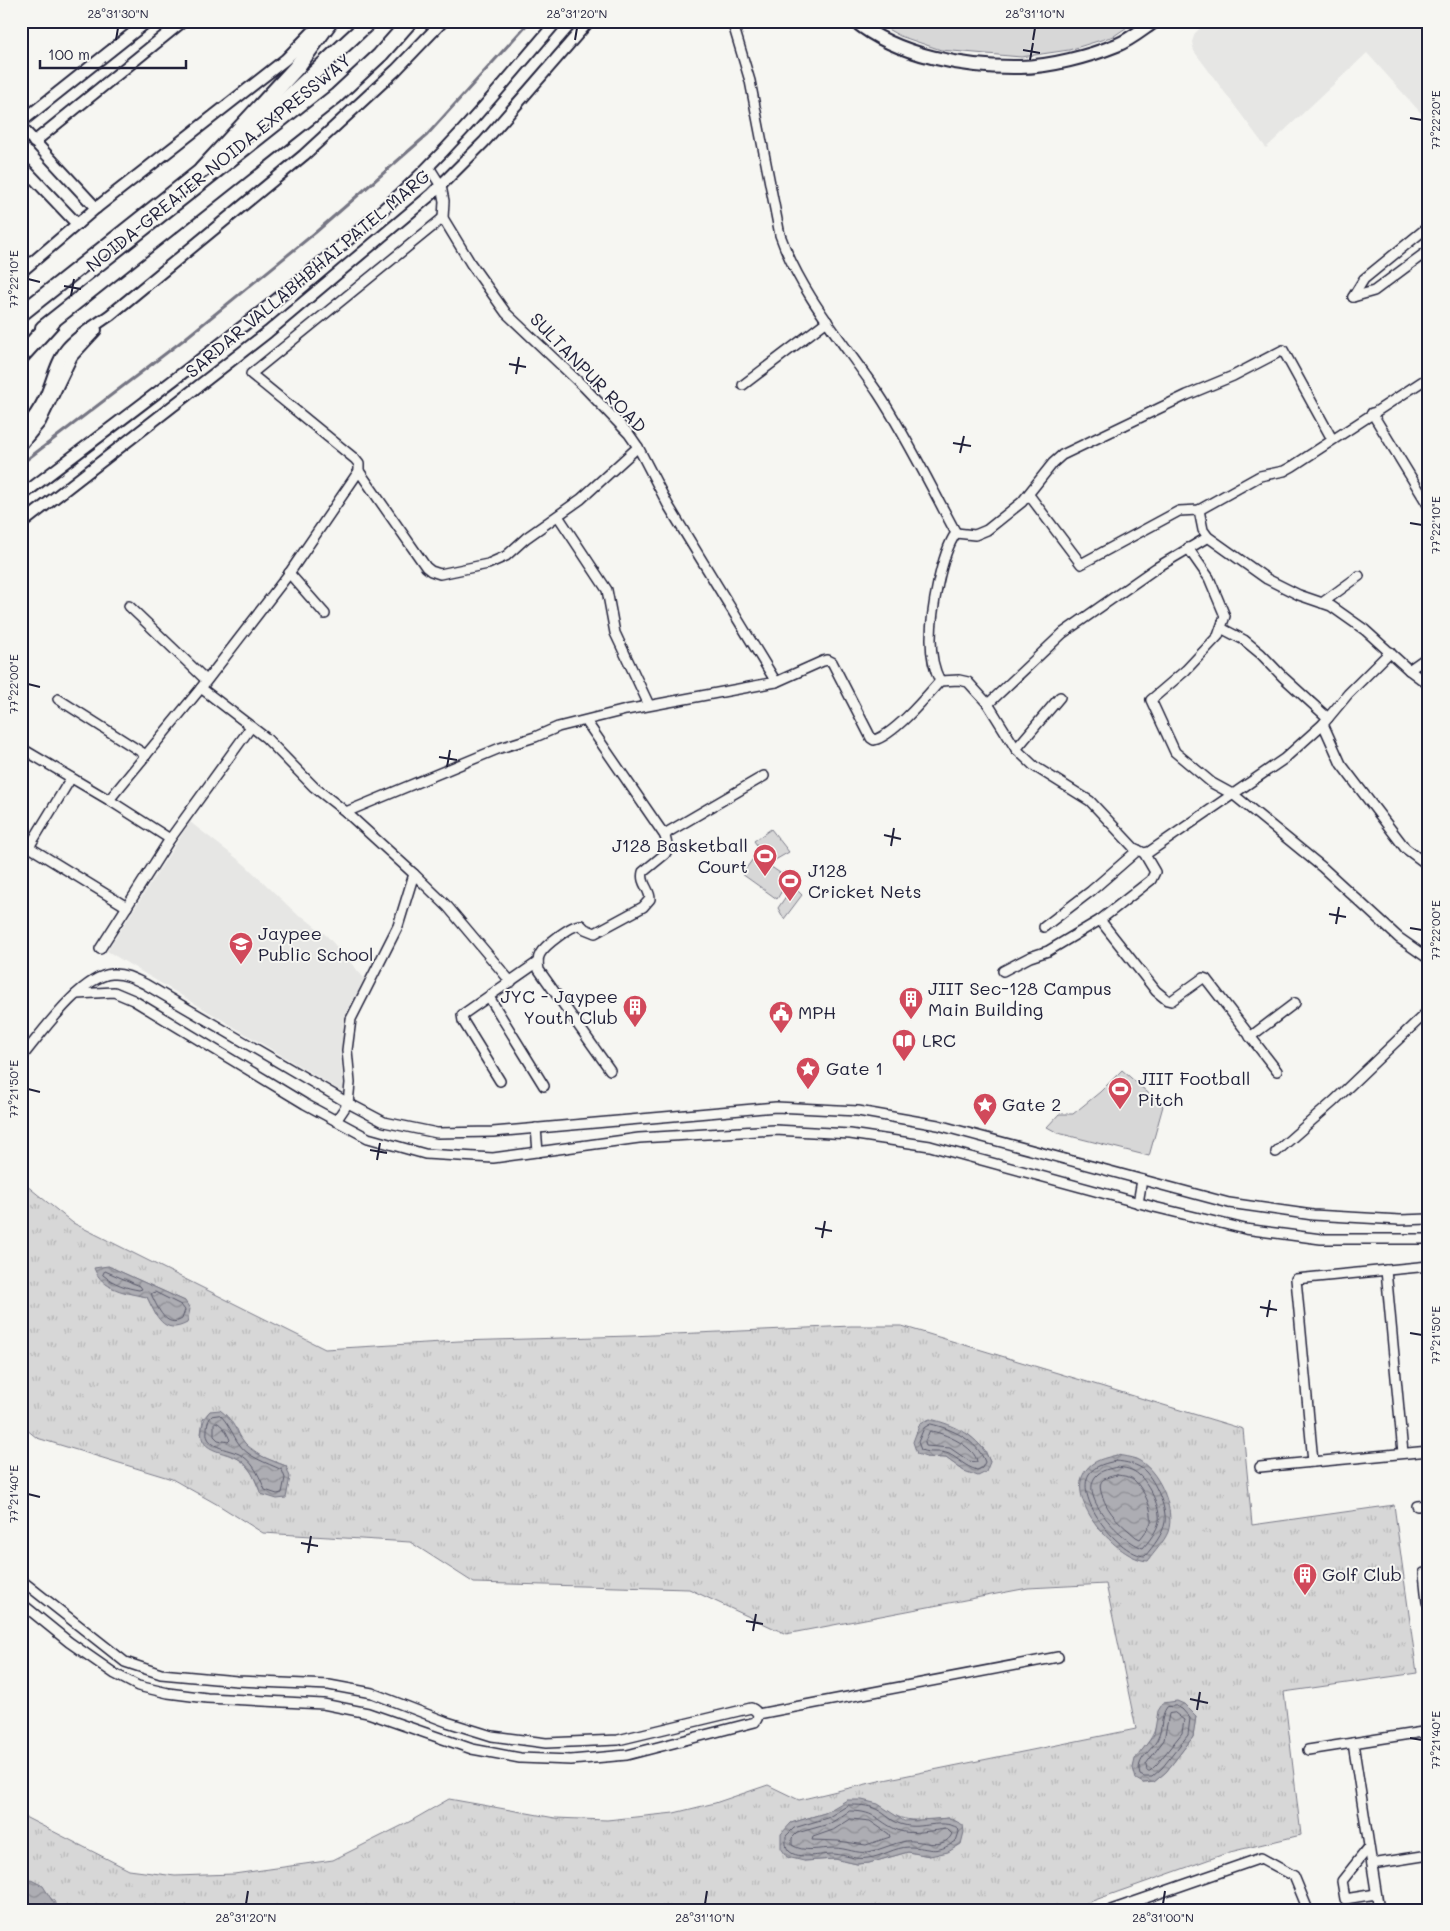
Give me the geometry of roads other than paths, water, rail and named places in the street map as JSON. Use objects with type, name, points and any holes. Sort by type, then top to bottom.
[{"type":"highway","points":[[202,170],[296,68],[330,21]]},
{"type":"highway","name":"NOIDA-GREATER NOIDA EXPRESSWAY","points":[[21,314],[255,128],[370,21]]},
{"type":"highway","name":"NOIDA-GREATER NOIDA EXPRESSWAY","points":[[21,346],[336,96],[380,55],[410,21]]},
{"type":"highway","points":[[21,356],[52,322]]},
{"type":"main road","points":[[855,21],[896,45],[939,60],[1022,67],[1072,60],[1118,45],[1155,21]]},
{"type":"street","points":[[21,122],[148,21]]},
{"type":"street","points":[[34,142],[183,21]]},
{"type":"street","points":[[21,272],[96,208],[286,59],[323,21]]},
{"type":"street","points":[[21,433],[45,399],[67,348],[80,336],[110,315],[304,155],[396,70],[443,21]]},
{"type":"street","name":"SARDAR VALLABHBHAI PATEL MARG","points":[[21,496],[253,319],[389,205],[429,167],[557,21]]},
{"type":"street","name":"SARDAR VALLABHBHAI PATEL MARG","points":[[21,524],[268,332],[392,230],[441,186],[484,142],[589,21]]},
{"type":"street","points":[[732,21],[750,81],[780,235],[788,258],[827,321],[879,395],[956,533]]},
{"type":"street","points":[[21,127],[96,208]]},
{"type":"street","points":[[21,165],[77,224]]},
{"type":"street","points":[[109,800],[203,684],[289,573],[359,471],[359,464],[355,459],[251,374],[443,218],[444,201],[441,186],[429,167]]},
{"type":"street","name":"SULTANPUR ROAD","points":[[443,218],[471,264],[506,313],[615,418],[638,447],[668,505],[776,682]]},
{"type":"street","points":[[1429,226],[1364,279],[1353,297],[1374,291],[1429,250]]},
{"type":"street","points":[[21,445],[40,422],[72,356],[110,315]]},
{"type":"street","points":[[744,385],[827,321]]},
{"type":"street","points":[[956,533],[982,533],[1022,502],[1053,463],[1062,455],[1187,395],[1233,376],[1283,350],[1332,440]]},
{"type":"street","points":[[1029,495],[1082,564],[1179,511],[1199,510],[1260,476],[1288,468],[1429,377]]},
{"type":"street","points":[[1372,413],[1428,505]]},
{"type":"street","points":[[359,471],[426,566],[436,573],[445,573],[497,561],[506,556],[526,538],[558,516],[597,485],[638,447]]},
{"type":"street","points":[[1199,510],[1203,530],[1208,537],[1267,579],[1299,595],[1331,606],[1365,630],[1409,670],[1429,685]]},
{"type":"street","points":[[558,516],[607,590],[615,633],[649,705]]},
{"type":"street","points":[[940,681],[934,664],[931,638],[938,587],[951,541],[956,533]]},
{"type":"street","points":[[988,704],[1063,633],[1156,568],[1208,537]]},
{"type":"street","points":[[1188,548],[1209,578],[1225,616],[1218,636],[1186,670],[1151,700],[1175,752],[1212,783],[1234,795],[1322,867],[1399,938],[1429,959]]},
{"type":"street","points":[[289,573],[325,614]]},
{"type":"street","points":[[1322,603],[1358,576]]},
{"type":"street","points":[[129,606],[203,684],[281,752],[314,787],[346,812],[448,907],[511,982]]},
{"type":"street","points":[[1221,628],[1244,640],[1326,721],[1341,764],[1405,848],[1429,866]]},
{"type":"street","points":[[1044,927],[1141,852],[1149,852],[1284,759],[1326,721],[1348,694],[1390,652]]},
{"type":"street","points":[[1409,670],[1429,656]]},
{"type":"street","points":[[346,812],[500,748],[535,737],[558,727],[649,705],[776,682],[823,661],[832,662],[871,738],[874,740],[884,735],[918,708],[940,681],[959,680],[968,682],[988,704],[1016,749],[1034,766],[1090,801],[1141,852],[1155,872],[1154,876],[1100,920],[1048,951],[1030,957],[1003,971]]},
{"type":"street","points":[[1016,749],[1060,698]]},
{"type":"street","points":[[58,699],[146,755]]},
{"type":"street","points":[[586,721],[666,836],[668,850],[643,872],[642,881],[650,895],[648,903],[600,931],[590,932],[581,925],[572,926],[539,954],[539,970],[610,1070]]},
{"type":"street","points":[[100,948],[170,839],[251,727]]},
{"type":"street","points":[[21,748],[170,839]]},
{"type":"street","points":[[666,836],[673,828],[764,776]]},
{"type":"street","points":[[71,778],[25,844],[127,907]]},
{"type":"street","points":[[336,1121],[348,1103],[350,1083],[347,1050],[351,1019],[398,926],[414,874]]},
{"type":"street","points":[[1100,920],[1156,991],[1167,1000],[1171,1001],[1203,978],[1206,979],[1277,1071]]},
{"type":"street","points":[[500,1081],[462,1018],[464,1013],[538,962]]},
{"type":"street","points":[[21,1058],[76,994],[94,979],[112,974],[129,976],[384,1122],[437,1133],[493,1132],[776,1107],[858,1111],[938,1125],[1229,1203],[1313,1215],[1400,1220],[1429,1219]]},
{"type":"street","points":[[76,994],[114,992],[133,1000],[297,1099],[368,1138],[425,1154],[493,1158],[639,1138],[775,1130],[850,1134],[930,1146],[1138,1203],[1245,1229],[1320,1239],[1429,1239]]},
{"type":"street","points":[[489,997],[544,1086]]},
{"type":"street","points":[[1250,1037],[1295,1002]]},
{"type":"street","points":[[1276,1152],[1334,1101],[1429,1010]]},
{"type":"street","points":[[536,1128],[538,1152]]},
{"type":"street","points":[[1138,1203],[1142,1180]]},
{"type":"street","points":[[1313,1462],[1296,1279],[1429,1266]]},
{"type":"street","points":[[1386,1270],[1403,1453]]},
{"type":"street","points":[[1260,1467],[1429,1450]]},
{"type":"street","points":[[1417,1506],[1429,1505]]},
{"type":"street","points":[[1429,1573],[1424,1573],[1427,1602],[1429,1602]]},
{"type":"street","points":[[21,1580],[125,1662],[161,1674],[237,1681],[329,1684],[372,1693],[447,1722],[492,1736],[546,1743],[618,1740],[751,1708],[758,1714],[758,1719],[755,1722],[627,1755],[571,1760],[520,1758],[472,1749],[368,1713],[323,1704],[208,1698],[168,1693],[138,1686],[115,1674],[69,1642],[21,1603]]},
{"type":"street","points":[[30,1611],[42,1597]]},
{"type":"street","points":[[758,1714],[1058,1657]]},
{"type":"street","points":[[1308,1750],[1429,1732]]},
{"type":"street","points":[[1353,1743],[1379,1910]]},
{"type":"street","points":[[1369,1847],[1342,1881],[1343,1890],[1345,1899],[1376,1894]]},
{"type":"street","points":[[1372,1864],[1429,1856]]},
{"type":"street","points":[[1111,1910],[1262,1858],[1294,1876],[1308,1910]]},
{"type":"water","points":[[108,1266],[185,1301],[190,1309],[187,1323],[172,1327],[166,1325],[157,1317],[147,1297],[123,1292],[109,1286],[94,1268]]},
{"type":"water","points":[[220,1410],[230,1420],[250,1449],[261,1456],[286,1466],[290,1477],[286,1498],[277,1499],[261,1494],[252,1473],[244,1463],[210,1448],[205,1443],[202,1437],[202,1429],[205,1419],[210,1411]]},
{"type":"water","points":[[930,1419],[957,1428],[980,1445],[990,1462],[986,1472],[978,1476],[964,1471],[946,1458],[926,1457],[917,1454],[913,1442],[920,1423]]},
{"type":"water","points":[[1117,1455],[1136,1459],[1144,1464],[1158,1480],[1167,1501],[1170,1523],[1168,1532],[1148,1561],[1136,1558],[1122,1550],[1109,1539],[1097,1526],[1082,1496],[1081,1482],[1086,1470],[1100,1460]]},
{"type":"water","points":[[1177,1701],[1184,1704],[1196,1716],[1193,1737],[1166,1772],[1154,1782],[1143,1783],[1136,1779],[1133,1768],[1135,1759],[1154,1735],[1158,1711],[1163,1703]]},
{"type":"water","points":[[847,1800],[862,1800],[878,1804],[904,1821],[950,1818],[963,1825],[964,1832],[961,1844],[948,1852],[930,1856],[908,1852],[869,1863],[857,1864],[835,1859],[804,1861],[787,1857],[781,1848],[781,1834],[791,1823],[825,1813]]},
{"type":"water","points":[[27,1878],[43,1886],[58,1910],[21,1910],[21,1879]]},
{"type":"waterway","points":[[21,464],[182,341],[316,232],[427,135],[530,21]]},
{"type":"place","name":"J128 Basketball Court","points":[[765,877]]},
{"type":"place","name":"J128 Cricket Nets","points":[[790,902]]},
{"type":"place","name":"Jaypee Public School","points":[[241,965]]},
{"type":"place","name":"JIIT Sec-128 Campus Main Building","points":[[911,1020]]},
{"type":"place","name":"JYC - Jaypee Youth Club","points":[[635,1028]]},
{"type":"place","name":"MPH","points":[[781,1034]]},
{"type":"place","name":"LRC","points":[[904,1062]]},
{"type":"place","name":"Gate 1","points":[[808,1090]]},
{"type":"place","name":"JIIT Football Pitch","points":[[1120,1110]]},
{"type":"place","name":"Gate 2","points":[[985,1126]]},
{"type":"place","name":"Golf Club","points":[[1305,1596]]}]
